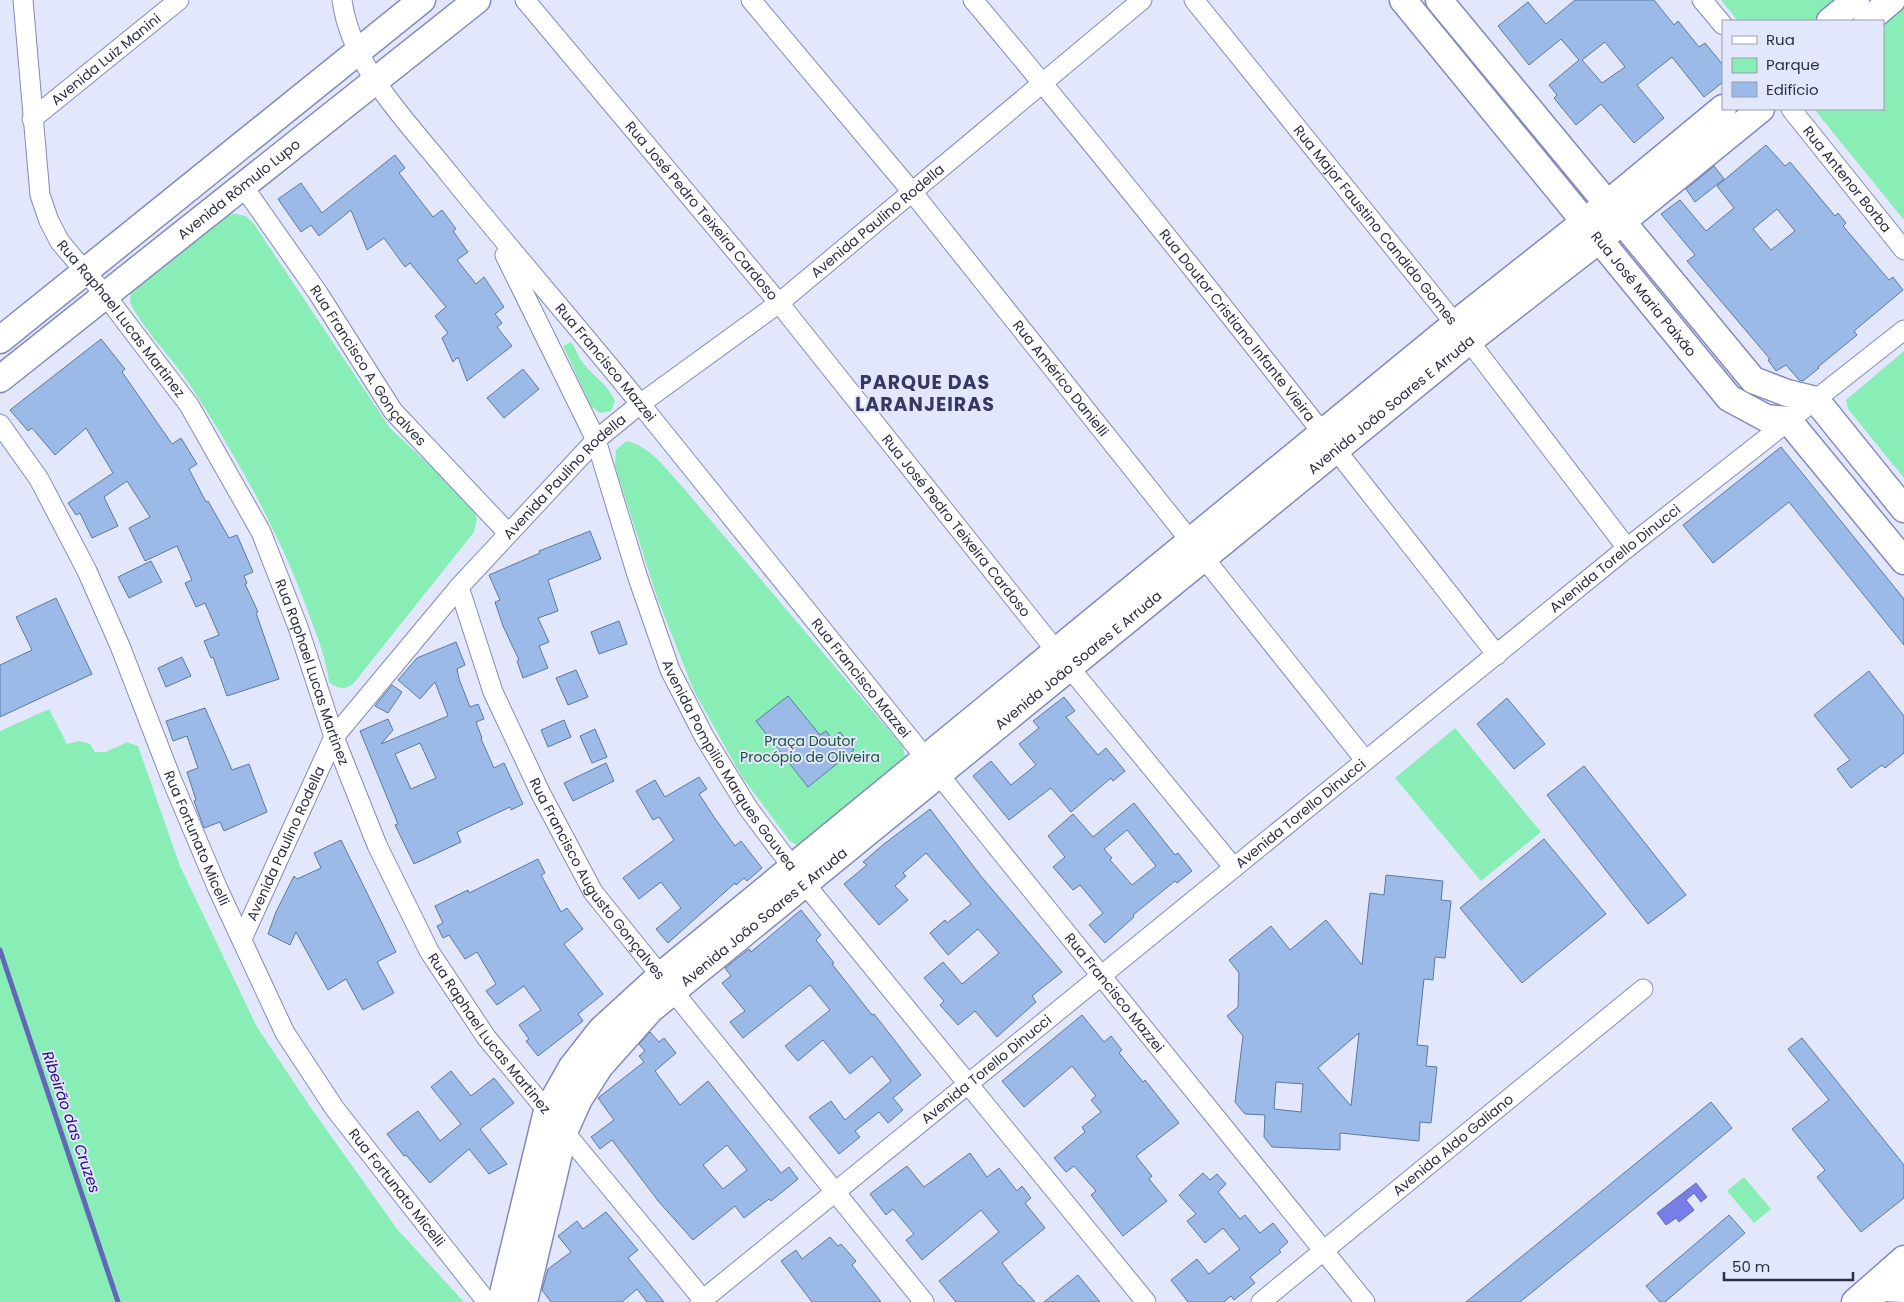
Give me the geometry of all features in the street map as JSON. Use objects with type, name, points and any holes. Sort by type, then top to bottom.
[{"type":"street","name":"Rua Raphael Lucas Martinez","points":[[22,0],[32,120],[40,195],[43,204],[60,242],[106,296],[189,406],[261,532],[298,627],[334,737],[377,845],[429,951],[486,1037],[703,1301]]},
{"type":"street","name":"Avenida Luiz Manini","points":[[32,120],[180,0]]},
{"type":"street","name":"Rua Francisco Mazzei","points":[[342,0],[345,23],[357,52],[376,81],[492,227],[640,404],[1366,1302]]},
{"type":"street","points":[[0,340],[422,0]]},
{"type":"street","name":"Avenida Rômulo Lupo","points":[[0,379],[477,0]]},
{"type":"street","name":"Rua José Pedro Teixeira Cardoso","points":[[525,0],[779,303],[1063,659],[1234,868]]},
{"type":"street","name":"Rua Américo Danielli","points":[[750,0],[913,193],[1365,760]]},
{"type":"street","name":"Rua Doutor Cristiano Infante Vieira","points":[[973,0],[1043,83],[1497,655]]},
{"type":"street","name":"Avenida Paulino Rodella","points":[[242,939],[334,737],[459,587],[596,440],[640,404],[779,303],[1142,0]]},
{"type":"street","name":"Rua Major Faustino Candido Gomes","points":[[1194,0],[1462,333],[1627,548]]},
{"type":"street","name":"Rua José Maria Paixão","points":[[1403,0],[1729,398],[1766,418],[1788,420]]},
{"type":"street","name":"Rua José Maria Paixão","points":[[1439,0],[1753,380],[1787,393],[1816,400]]},
{"type":"street","points":[[1702,0],[1722,24]]},
{"type":"street","points":[[1831,20],[1856,0]]},
{"type":"street","points":[[1867,20],[1892,0]]},
{"type":"street","name":"Avenida João Soares E Arruda","points":[[1614,213],[1722,109]]},
{"type":"street","name":"Avenida João Soares E Arruda","points":[[501,1302],[547,1111],[572,1067],[601,1030],[666,983],[1462,333],[1614,213],[1760,110]]},
{"type":"street","name":"Rua Antenor Borba","points":[[1792,110],[1904,250]]},
{"type":"street","name":"Rua Francisco A. Gonçalves","points":[[242,186],[318,293],[394,411],[508,533]]},
{"type":"street","name":"Avenida Pompilio Marques Gouvea","points":[[492,227],[596,440],[637,575],[670,670],[709,746],[748,808],[798,876],[1146,1302]]},
{"type":"street","name":"Avenida Torello Dinucci","points":[[703,1301],[834,1191],[1627,548],[1904,330]]},
{"type":"street","points":[[1816,400],[1904,509]]},
{"type":"street","points":[[1788,420],[1904,561]]},
{"type":"street","name":"Rua Fortunato Micelli","points":[[0,424],[39,479],[87,571],[120,646],[194,833],[285,1033],[334,1109],[487,1302]]},
{"type":"street","name":"Rua Francisco Augusto Gonçalves","points":[[459,587],[493,692],[541,794],[593,892],[924,1302]]},
{"type":"street","name":"Avenida João Soares E Arruda","points":[[524,1302],[564,1132],[580,1099],[600,1066],[666,983]]},
{"type":"street","name":"Avenida Aldo Galiano","points":[[1261,1302],[1644,989]]},
{"type":"street","points":[[1858,1299],[1904,1259]]},
{"type":"street","points":[[1858,1299],[1884,1288],[1904,1289]]},
{"type":"green space","points":[[1721,0],[1842,0],[1817,20],[1737,20]]},
{"type":"green space","points":[[1904,7],[1904,220],[1815,110],[1884,110],[1884,23]]},
{"type":"green space","points":[[230,213],[246,216],[254,224],[390,428],[473,506],[477,519],[474,532],[353,684],[344,688],[329,682],[316,633],[286,556],[241,468],[190,385],[142,322],[130,302],[131,291]]},
{"type":"green space","points":[[571,342],[583,363],[612,395],[615,401],[611,411],[600,413],[591,406],[563,346]]},
{"type":"green space","points":[[1904,351],[1904,478],[1848,409],[1846,400]]},
{"type":"green space","name":"Praça Doutor Procópio de Oliveira","points":[[626,441],[649,452],[680,484],[903,747],[905,757],[903,766],[798,846],[790,841],[742,777],[694,691],[658,600],[615,466],[616,450]]},
{"type":"green space","points":[[49,709],[67,744],[79,741],[90,744],[95,752],[106,752],[127,742],[138,746],[180,866],[257,1027],[309,1105],[397,1229],[464,1302],[0,1302],[0,731]]},
{"type":"green space","points":[[1455,728],[1541,832],[1481,881],[1395,778]]},
{"type":"green space","points":[[1744,1177],[1771,1209],[1754,1223],[1727,1191]]},
{"type":"shaded area","points":[[1696,1183],[1707,1197],[1701,1202],[1694,1193],[1686,1200],[1694,1210],[1679,1222],[1676,1218],[1666,1225],[1657,1213]]},
{"type":"building","points":[[1575,0],[1654,0],[1674,25],[1678,21],[1699,47],[1705,43],[1722,64],[1722,83],[1704,97],[1672,57],[1637,85],[1664,118],[1634,143],[1601,104],[1576,125],[1554,98],[1557,95],[1549,85],[1579,60],[1561,39],[1529,65],[1498,26],[1528,2],[1546,24]],"holes":[[[1605,42],[1625,67],[1602,83],[1582,60]]]},
{"type":"building","points":[[1766,145],[1785,166],[1790,162],[1835,216],[1838,213],[1846,223],[1843,226],[1889,280],[1893,277],[1903,290],[1854,331],[1857,335],[1803,381],[1799,380],[1786,365],[1776,371],[1768,360],[1770,359],[1687,261],[1695,255],[1661,214],[1680,200],[1706,231],[1734,208],[1717,186]],"holes":[[[1777,209],[1795,231],[1771,250],[1753,229]]]},
{"type":"building","points":[[395,155],[405,168],[399,173],[433,217],[442,210],[456,229],[453,231],[468,252],[457,260],[476,284],[484,277],[504,307],[495,314],[502,323],[497,327],[512,346],[467,381],[458,357],[453,362],[442,338],[448,333],[435,316],[446,307],[410,263],[405,267],[384,238],[367,250],[351,210],[319,236],[311,225],[301,232],[278,199],[301,183],[322,213]]},
{"type":"building","points":[[1714,166],[1724,179],[1695,202],[1686,189]]},
{"type":"building","points":[[101,339],[125,369],[122,372],[172,444],[181,438],[197,464],[189,469],[206,502],[208,501],[229,538],[237,535],[253,572],[244,576],[247,583],[245,584],[258,612],[256,613],[279,679],[227,696],[213,657],[211,658],[204,641],[219,635],[205,603],[196,607],[185,583],[192,580],[177,546],[145,561],[129,528],[150,517],[127,481],[104,497],[118,526],[92,538],[80,513],[76,515],[68,503],[113,473],[86,428],[55,455],[32,428],[28,431],[10,410]]},
{"type":"building","points":[[523,369],[539,389],[504,418],[487,398]]},
{"type":"building","points":[[1781,447],[1904,599],[1904,645],[1789,502],[1713,563],[1683,525]]},
{"type":"building","points":[[590,531],[601,559],[548,580],[558,611],[538,618],[549,642],[539,646],[548,668],[523,678],[517,661],[519,660],[503,626],[495,602],[500,600],[489,575],[540,553],[539,551]]},
{"type":"building","points":[[151,561],[162,582],[129,598],[118,577]]},
{"type":"building","points":[[56,598],[92,674],[0,717],[0,665],[32,650],[16,617]]},
{"type":"building","points":[[619,621],[627,644],[599,654],[591,632]]},
{"type":"building","points":[[456,642],[465,665],[457,669],[459,679],[470,707],[478,704],[484,719],[476,722],[481,739],[494,768],[504,763],[523,804],[511,810],[510,807],[457,832],[461,842],[414,864],[395,825],[398,824],[360,731],[388,719],[393,730],[381,744],[448,716],[435,682],[420,699],[398,680],[417,658]],"holes":[[[420,743],[436,778],[411,789],[395,754]]]},
{"type":"building","points":[[182,657],[191,676],[166,687],[158,668]]},
{"type":"building","points":[[576,670],[588,697],[568,705],[556,678]]},
{"type":"building","points":[[1869,671],[1904,716],[1904,753],[1885,768],[1882,765],[1851,788],[1837,769],[1850,760],[1814,715]]},
{"type":"building","points":[[392,685],[402,692],[388,713],[375,706]]},
{"type":"building","points":[[788,696],[820,735],[826,731],[832,739],[840,732],[854,750],[808,787],[756,721]]},
{"type":"building","points":[[1064,697],[1075,711],[1066,717],[1098,755],[1106,748],[1125,771],[1113,781],[1111,778],[1071,812],[1051,788],[1009,820],[973,776],[991,761],[1011,785],[1036,765],[1019,744],[1039,728],[1033,721]]},
{"type":"building","points":[[1507,698],[1545,744],[1514,769],[1477,724]]},
{"type":"building","points":[[205,708],[232,770],[249,764],[267,812],[224,831],[220,822],[204,828],[194,801],[196,800],[187,772],[198,768],[187,736],[173,741],[166,721]]},
{"type":"building","points":[[564,720],[571,737],[548,747],[541,730]]},
{"type":"building","points":[[595,729],[607,757],[592,763],[580,736]]},
{"type":"building","points":[[606,763],[614,781],[573,801],[564,783]]},
{"type":"building","points":[[1584,766],[1686,895],[1648,924],[1547,795]]},
{"type":"building","points":[[699,777],[707,789],[699,794],[714,817],[735,846],[741,841],[762,868],[747,881],[744,878],[736,885],[735,883],[668,943],[656,929],[681,908],[661,882],[639,899],[623,878],[674,840],[659,817],[653,820],[636,791],[655,780],[665,797]]},
{"type":"building","points":[[1134,803],[1175,855],[1178,853],[1192,871],[1177,883],[1175,881],[1133,915],[1134,917],[1105,943],[1089,925],[1103,913],[1080,885],[1073,890],[1053,867],[1065,857],[1048,836],[1073,814],[1093,837]],"holes":[[[1127,830],[1156,866],[1132,885],[1110,860],[1112,858],[1104,849]]]},
{"type":"building","points":[[930,809],[980,875],[1062,972],[1032,996],[1036,1002],[997,1037],[975,1011],[958,1025],[940,1005],[944,1001],[924,978],[943,962],[962,984],[999,953],[978,929],[948,955],[930,933],[945,920],[947,923],[971,904],[926,853],[903,873],[906,876],[895,886],[908,900],[879,925],[844,884],[867,865],[863,862]]},
{"type":"building","points":[[1544,839],[1606,914],[1522,983],[1460,908]]},
{"type":"building","points":[[341,840],[396,952],[377,962],[394,993],[363,1010],[346,979],[328,990],[296,932],[290,945],[268,934],[276,912],[294,876],[297,879],[321,868],[314,853]]},
{"type":"building","points":[[538,859],[545,873],[541,875],[561,912],[567,908],[583,929],[564,944],[603,994],[578,1014],[583,1021],[538,1056],[526,1041],[529,1039],[519,1025],[541,1010],[524,986],[497,1005],[486,991],[496,984],[477,952],[465,959],[449,935],[443,938],[437,926],[443,923],[435,906],[468,890],[469,893]]},
{"type":"building","points":[[1386,875],[1443,881],[1441,900],[1451,901],[1445,958],[1435,957],[1433,980],[1424,979],[1417,1045],[1428,1046],[1426,1066],[1437,1067],[1431,1123],[1420,1122],[1419,1141],[1340,1133],[1340,1150],[1272,1147],[1264,1137],[1265,1115],[1245,1114],[1235,1102],[1243,1036],[1227,1016],[1238,1007],[1239,973],[1229,960],[1271,926],[1290,950],[1326,920],[1362,965],[1370,893],[1384,895]],"holes":[[[1359,1033],[1351,1106],[1318,1068]],[[1276,1082],[1303,1084],[1301,1112],[1274,1109]]]},
{"type":"building","points":[[801,910],[821,935],[816,940],[834,963],[832,964],[921,1075],[893,1098],[903,1110],[888,1123],[879,1112],[855,1131],[860,1137],[839,1154],[809,1117],[831,1101],[845,1120],[891,1081],[872,1056],[850,1074],[823,1040],[798,1061],[785,1046],[830,1010],[810,985],[743,1038],[730,1022],[745,1011],[722,983],[731,976],[725,968],[749,949],[751,952]]},
{"type":"building","points":[[1082,1015],[1104,1042],[1111,1036],[1122,1050],[1119,1053],[1143,1082],[1145,1080],[1179,1123],[1136,1156],[1152,1176],[1149,1179],[1167,1201],[1123,1236],[1091,1195],[1096,1191],[1074,1166],[1066,1172],[1054,1158],[1085,1132],[1082,1127],[1101,1112],[1091,1100],[1096,1096],[1072,1066],[1024,1107],[1002,1081]]},
{"type":"building","points":[[650,1032],[659,1042],[664,1038],[676,1053],[655,1071],[680,1105],[708,1081],[781,1173],[789,1167],[798,1179],[771,1201],[769,1199],[744,1218],[735,1206],[693,1240],[659,1202],[612,1140],[600,1149],[591,1137],[614,1120],[598,1098],[644,1062],[639,1056],[645,1051],[639,1044]],"holes":[[[727,1145],[747,1170],[723,1189],[703,1165]]]},
{"type":"building","points":[[1802,1038],[1904,1165],[1904,1198],[1861,1232],[1817,1177],[1825,1170],[1792,1129],[1829,1100],[1788,1049]]},
{"type":"building","points":[[451,1071],[471,1096],[494,1078],[514,1103],[480,1129],[507,1164],[489,1174],[469,1149],[430,1183],[406,1155],[404,1156],[387,1134],[418,1111],[440,1141],[461,1124],[431,1087]]},
{"type":"building","points":[[1711,1102],[1732,1128],[1644,1201],[1520,1302],[1466,1302]]},
{"type":"building","points":[[970,1153],[987,1177],[999,1168],[1017,1191],[1022,1186],[1031,1198],[1025,1203],[1045,1228],[1002,1263],[1019,1286],[1035,1302],[956,1302],[939,1281],[999,1232],[981,1210],[922,1260],[906,1240],[914,1234],[893,1209],[886,1215],[870,1194],[907,1166],[924,1187]]},
{"type":"building","points":[[1203,1173],[1210,1180],[1217,1174],[1226,1184],[1218,1192],[1240,1219],[1245,1215],[1260,1233],[1273,1223],[1288,1242],[1279,1250],[1281,1252],[1250,1277],[1255,1283],[1234,1300],[1231,1296],[1224,1302],[1188,1302],[1171,1280],[1197,1259],[1209,1274],[1240,1249],[1223,1228],[1205,1243],[1187,1221],[1196,1214],[1179,1195]]},
{"type":"building","points":[[606,1212],[638,1250],[628,1258],[664,1302],[647,1302],[637,1289],[622,1302],[551,1302],[542,1290],[548,1269],[571,1252],[558,1236],[577,1221],[583,1229]]},
{"type":"building","points":[[1729,1215],[1745,1233],[1665,1302],[1660,1302],[1646,1286]]},
{"type":"building","points":[[830,1237],[838,1246],[841,1244],[856,1261],[852,1265],[881,1302],[812,1302],[781,1261],[796,1250],[802,1259]]},
{"type":"building","points":[[1078,1275],[1100,1302],[1044,1302]]},
{"type":"waterway","name":"Ribeirão das Cruzes","points":[[0,950],[118,1302]]},
{"type":"district","name":"PARQUE DAS LARANJEIRAS","points":[[925,393]]}]
